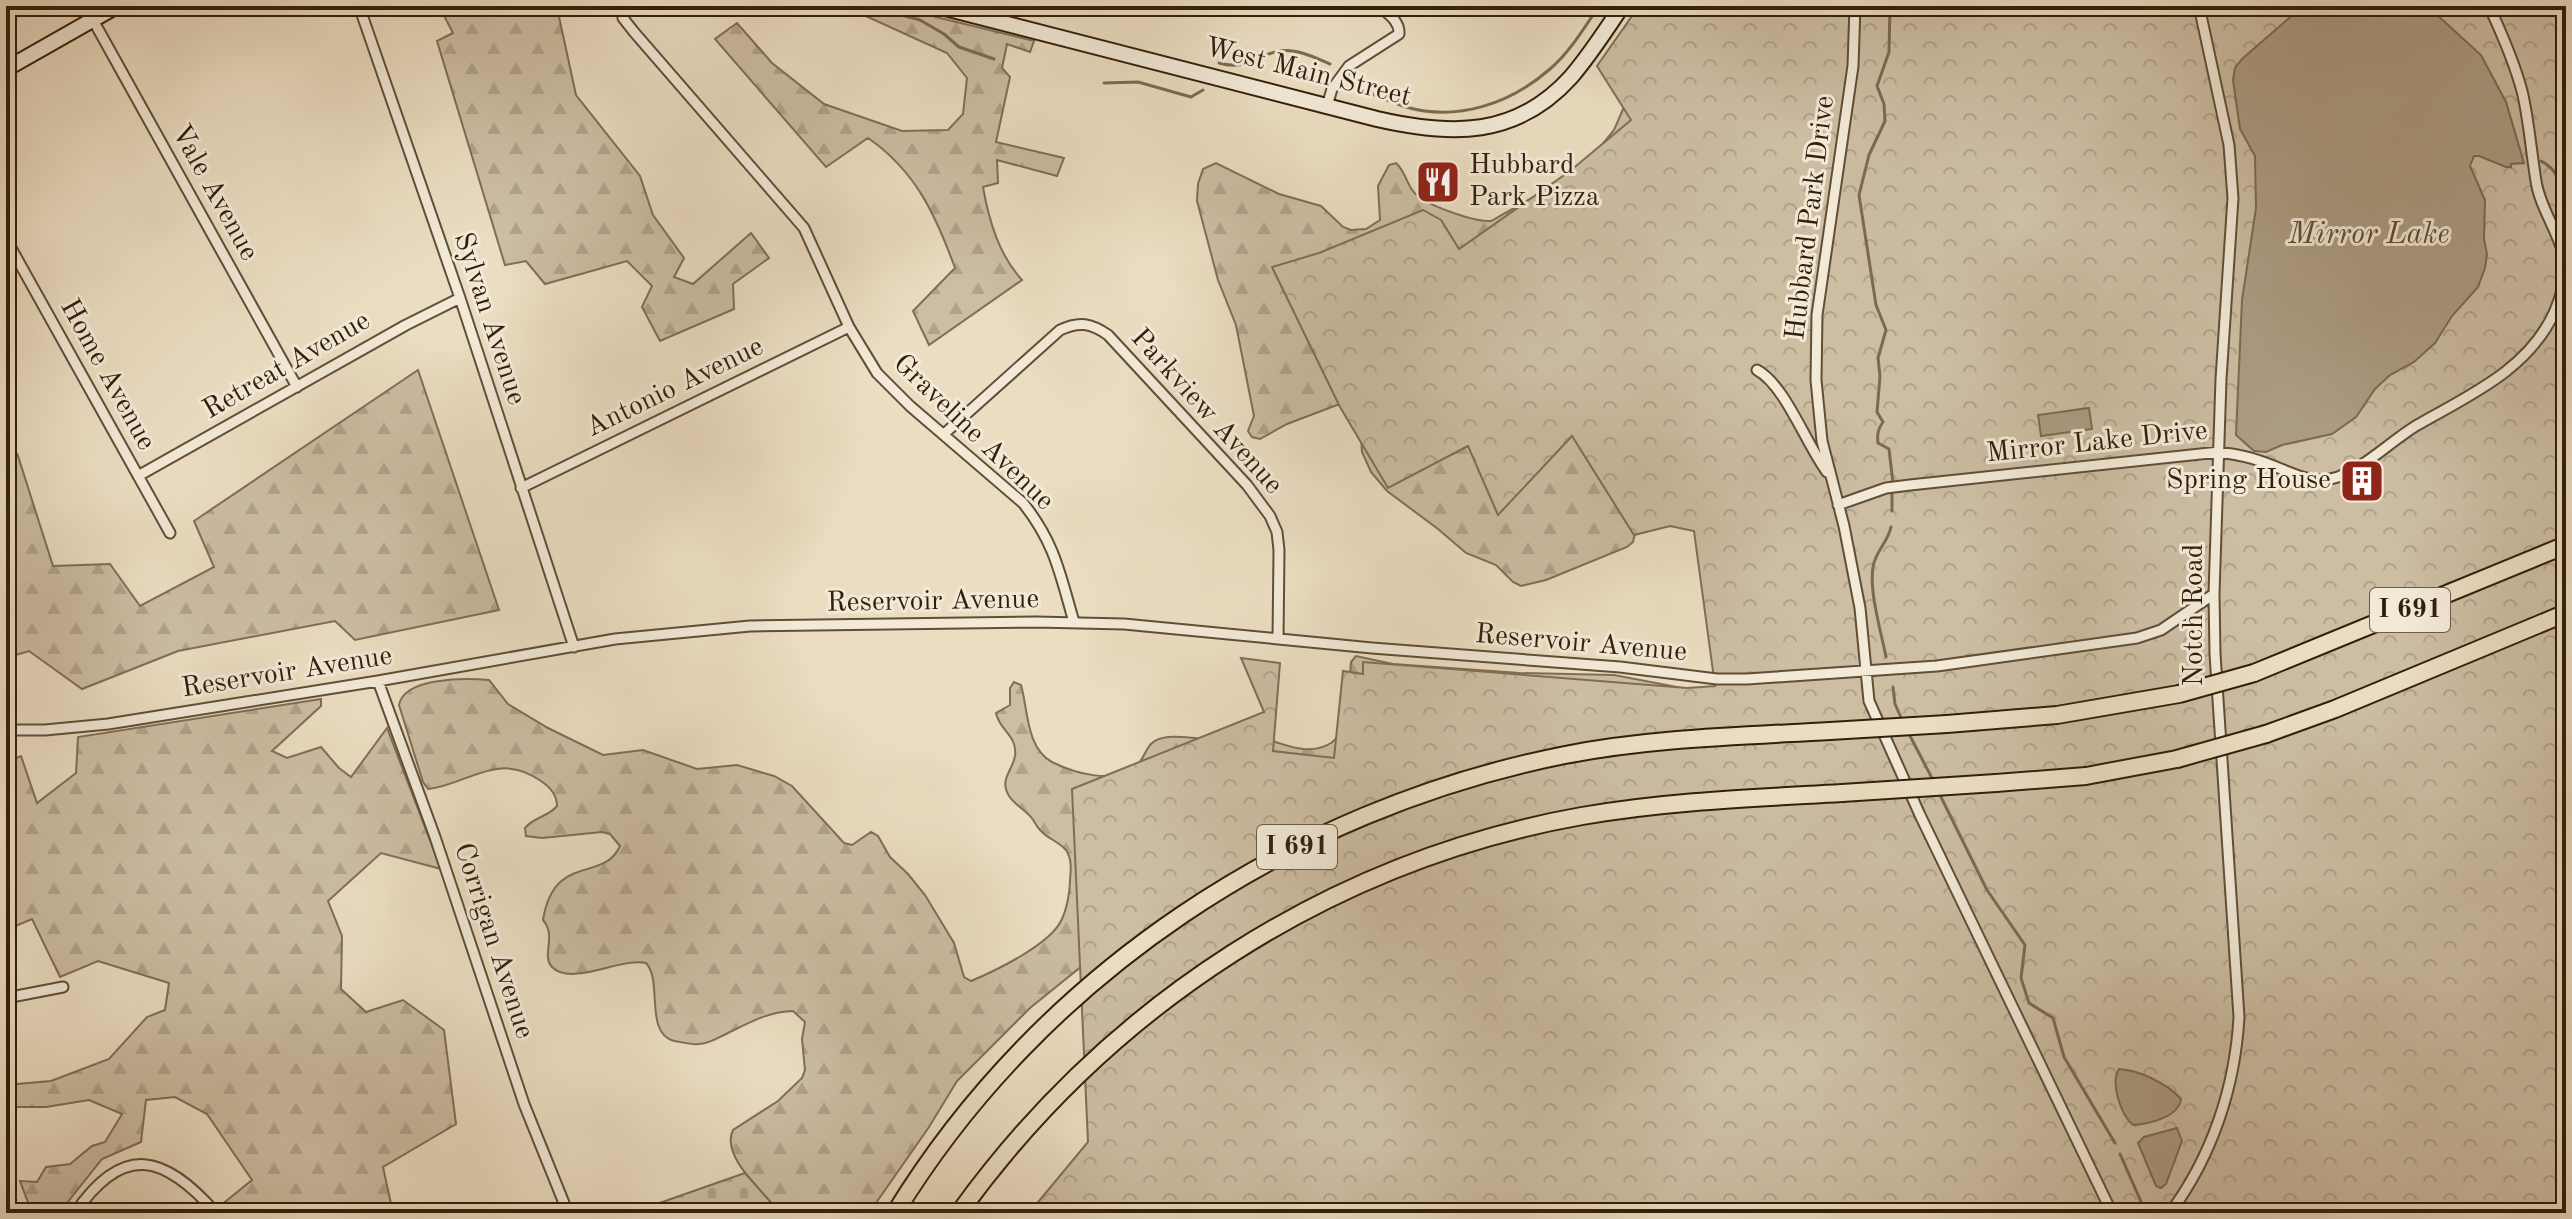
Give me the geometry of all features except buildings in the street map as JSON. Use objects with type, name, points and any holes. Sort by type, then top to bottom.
[{"type":"highway","name":"I 691","points":[[895,1213],[968,1110],[1009,1063],[1102,974],[1160,929],[1230,883],[1281,855],[1393,804],[1522,764],[1638,744],[2057,715],[2179,694],[2254,673],[2566,545]]},
{"type":"highway","name":"I 691","points":[[959,1213],[1033,1120],[1121,1034],[1169,996],[1220,959],[1284,922],[1333,897],[1454,848],[1568,819],[1682,803],[2086,776],[2177,759],[2266,734],[2327,712],[2566,613]]},
{"type":"main road","points":[[6,69],[117,6]]},
{"type":"main road","name":"West Main Street","points":[[937,6],[1327,106],[1427,129],[1472,130],[1496,125],[1526,112],[1556,92],[1573,74],[1622,6]]},
{"type":"street","name":"Sylvan Avenue","points":[[359,6],[460,298],[574,647]]},
{"type":"street","name":"Graveline Avenue","points":[[612,6],[804,228],[849,327],[877,373],[1023,503],[1037,520],[1056,557],[1074,622]]},
{"type":"street","points":[[621,6],[623,18]]},
{"type":"street","points":[[1327,106],[1332,89],[1349,66],[1399,34],[1400,27],[1396,20],[1379,6]]},
{"type":"street","name":"Hubbard Park Drive","points":[[1855,6],[1853,66],[1817,315],[1815,348],[1818,412],[1864,629],[1865,671]]},
{"type":"street","name":"Notch Road","points":[[2170,1213],[2201,1167],[2210,1145],[2229,1087],[2238,1039],[2214,594],[2233,198],[2229,145],[2199,6]]},
{"type":"street","name":"Mirror Lake Drive","points":[[1838,505],[1886,488],[2219,452],[2262,461],[2319,481],[2334,480],[2348,474],[2399,435],[2491,382],[2539,341],[2558,303],[2565,265],[2538,190],[2515,68],[2489,6]]},
{"type":"street","name":"Vale Avenue","points":[[93,20],[297,387]]},
{"type":"street","name":"Home Avenue","points":[[6,239],[170,533]]},
{"type":"street","name":"Retreat Avenue","points":[[138,476],[406,325],[460,298]]},
{"type":"street","name":"Parkview Avenue","points":[[944,434],[1060,330],[1084,323],[1097,327],[1108,335],[1247,485],[1270,516],[1277,532],[1279,550],[1278,639]]},
{"type":"street","name":"Antonio Avenue","points":[[521,488],[849,327]]},
{"type":"street","points":[[1757,370],[1776,385],[1812,451],[1831,477]]},
{"type":"street","name":"Reservoir Avenue","points":[[6,730],[108,724],[656,633],[750,626],[1074,622],[1161,626],[1278,639],[1620,667],[1717,679],[1865,671],[2000,659],[2137,638],[2161,630],[2214,594]]},
{"type":"street","points":[[1865,671],[1872,714],[2112,1213]]},
{"type":"street","name":"Corrigan Avenue","points":[[378,681],[435,837],[524,1104],[568,1213]]},
{"type":"street","points":[[6,998],[63,987]]},
{"type":"street","points":[[75,1213],[100,1180],[125,1166],[140,1165],[154,1165],[179,1177],[216,1213]]},
{"type":"green space","points":[[439,6],[466,6],[470,15],[558,12],[576,95],[640,176],[653,215],[684,258],[674,277],[693,284],[751,233],[769,258],[733,284],[734,309],[660,341],[642,307],[652,286],[627,261],[545,284],[526,261],[505,265],[437,41],[453,33]]},
{"type":"green space","points":[[844,6],[891,6],[1034,41],[1030,52],[1007,44],[1002,68],[1010,77],[996,142],[1064,158],[1057,176],[997,160],[998,183],[983,187],[985,200],[1001,249],[1022,280],[929,345],[913,311],[955,268],[932,213],[912,180],[868,138],[826,167],[715,39],[737,23],[772,63],[824,104],[902,131],[948,130],[963,114],[967,78],[947,53]]},
{"type":"green space","points":[[1639,6],[2566,6],[2566,1213],[1029,1213],[1088,1142],[1072,789],[1264,712],[1241,658],[1280,663],[1273,751],[1334,758],[1343,671],[1363,674],[1363,662],[1687,688],[1715,686],[1694,531],[1670,526],[1634,535],[1572,436],[1498,515],[1468,446],[1388,488],[1340,407],[1272,267],[1319,253],[1423,210],[1441,220],[1459,249],[1570,171],[1631,120],[1597,66]]},
{"type":"green space","points":[[1635,45],[1635,534],[1633,542],[1627,547],[1546,580],[1521,586],[1496,565],[1466,553],[1387,491],[1371,472],[1362,452],[1361,435],[1345,402],[1287,424],[1260,439],[1252,437],[1248,431],[1254,416],[1236,325],[1218,280],[1197,201],[1198,184],[1203,169],[1216,163],[1279,194],[1321,206],[1343,227],[1366,229],[1380,220],[1378,186],[1389,165],[1396,163],[1413,191],[1427,202],[1462,216],[1491,221],[1553,186],[1597,151],[1614,130],[1624,107]]},
{"type":"green space","points":[[418,370],[499,610],[355,640],[335,621],[178,651],[82,689],[29,651],[6,658],[6,433],[18,456],[53,566],[110,564],[140,606],[214,567],[194,521]]},
{"type":"green space","points":[[1852,645],[1134,924],[1030,1008],[957,1081],[869,1213],[780,1213],[746,1174],[733,1152],[733,1130],[778,1101],[802,1078],[805,1070],[802,1039],[805,1022],[793,1011],[776,1013],[706,1043],[674,1041],[659,1028],[651,971],[646,963],[636,962],[571,974],[552,967],[548,957],[549,933],[543,920],[549,899],[557,885],[568,876],[603,864],[613,857],[620,846],[610,834],[602,832],[542,838],[526,836],[525,828],[529,824],[557,806],[550,789],[525,772],[496,769],[428,789],[423,782],[399,705],[403,696],[424,684],[466,679],[489,680],[508,704],[603,755],[643,750],[697,769],[737,765],[774,776],[792,786],[844,843],[852,845],[871,832],[878,836],[890,857],[925,895],[954,943],[964,977],[971,981],[1007,964],[1045,939],[1061,921],[1069,895],[1071,864],[1066,850],[1040,830],[1006,790],[1015,749],[996,713],[1010,705],[1010,688],[1014,682],[1021,685],[1029,727],[1043,756],[1071,770],[1104,776],[1125,773],[1134,768],[1150,745],[1168,737],[1260,738],[1304,749],[1331,743],[1345,718],[1351,662],[1356,656],[1393,664],[1520,673],[1614,675],[1703,692]]},
{"type":"green space","points":[[321,699],[321,706],[272,751],[287,758],[321,747],[351,777],[387,728],[441,869],[381,853],[328,901],[342,936],[341,989],[366,1012],[403,1000],[444,1030],[456,1124],[383,1167],[393,1213],[225,1213],[220,1206],[252,1180],[207,1114],[175,1097],[146,1100],[141,1142],[102,1159],[59,1213],[32,1213],[20,1181],[37,1182],[46,1167],[70,1164],[92,1146],[105,1142],[122,1114],[89,1100],[46,1107],[6,1107],[6,1085],[51,1081],[109,1059],[147,1017],[165,1010],[169,983],[98,961],[60,977],[32,919],[6,930],[6,898],[14,892],[9,849],[14,816],[9,761],[21,756],[37,803],[76,773],[78,737]]},
{"type":"green space","points":[[745,1173],[780,1213],[631,1213]]},
{"type":"water","name":"Mirror Lake","points":[[2303,6],[2420,6],[2435,13],[2481,55],[2506,102],[2524,163],[2506,167],[2474,156],[2470,166],[2485,200],[2485,268],[2478,287],[2452,316],[2435,343],[2414,362],[2390,375],[2375,389],[2356,417],[2332,434],[2282,445],[2266,452],[2254,451],[2236,435],[2242,300],[2256,208],[2255,156],[2240,129],[2233,80],[2235,68],[2242,59]]},
{"type":"water","points":[[2089,408],[2092,429],[2041,436],[2038,415]]},
{"type":"water","points":[[2119,1069],[2144,1075],[2175,1093],[2181,1099],[2175,1111],[2147,1123],[2133,1125],[2124,1114],[2118,1098],[2116,1082]]},
{"type":"water","points":[[2177,1128],[2182,1141],[2166,1184],[2161,1188],[2156,1186],[2138,1143],[2144,1137]]},
{"type":"waterway","points":[[868,6],[920,20],[959,47],[994,59]]},
{"type":"waterway","points":[[1360,89],[1406,107],[1426,111],[1464,111],[1501,100],[1550,69],[1599,6]]},
{"type":"waterway","points":[[1890,6],[1889,52],[1877,86],[1884,104],[1885,121],[1869,155],[1859,195],[1876,305],[1886,330],[1878,358],[1877,412],[1883,422],[1878,443],[1889,449],[1893,483]]},
{"type":"waterway","points":[[2286,6],[2300,14]]},
{"type":"waterway","points":[[1219,63],[1244,64],[1286,50],[1330,64]]},
{"type":"waterway","points":[[1104,83],[1138,82],[1191,97],[1203,90]]},
{"type":"waterway","points":[[2541,161],[2555,173],[2566,200]]},
{"type":"waterway","points":[[1892,491],[1892,511]]},
{"type":"waterway","points":[[1886,657],[1872,577],[1874,562],[1891,527]]},
{"type":"waterway","points":[[1893,687],[1895,704],[1903,722]]},
{"type":"waterway","points":[[1908,732],[1934,782]]},
{"type":"waterway","points":[[1939,793],[1987,890],[2025,945],[2021,978],[2029,1003],[2053,1018],[2064,1057],[2115,1143]]},
{"type":"waterway","points":[[2120,1154],[2146,1213]]},
{"type":"place","name":"Hubbard Park Pizza","points":[[1438,182]]},
{"type":"place","name":"Spring House","points":[[2362,481]]}]
